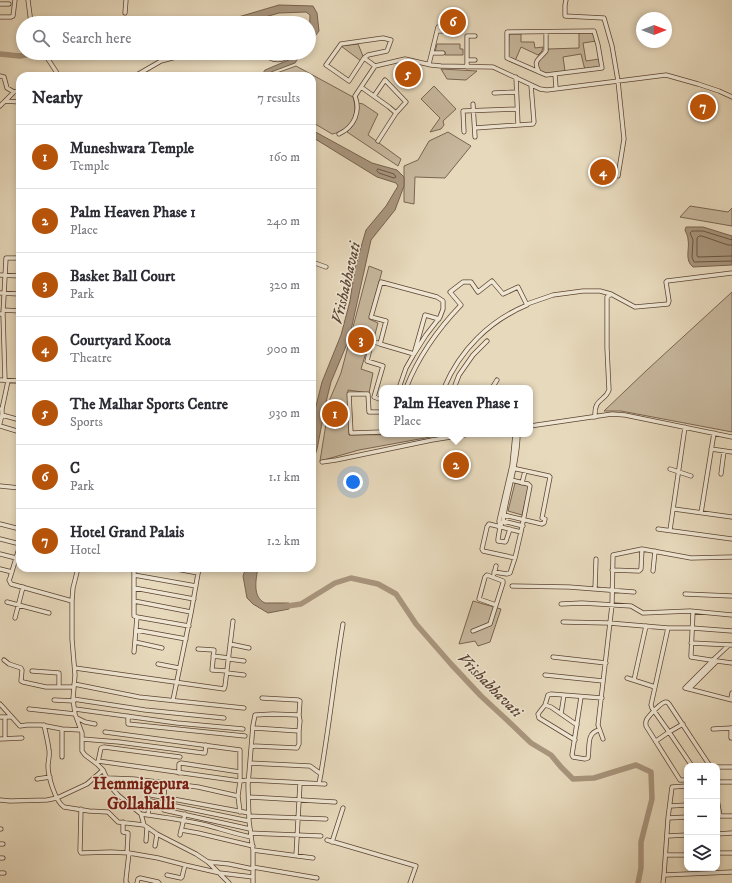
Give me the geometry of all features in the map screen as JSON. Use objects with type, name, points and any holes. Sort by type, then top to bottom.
[{"type":"street","points":[[0,17],[13,16],[15,0]]},
{"type":"street","points":[[28,0],[30,16]]},
{"type":"street","points":[[125,13],[126,0]]},
{"type":"street","points":[[566,0],[565,16],[604,18],[612,46],[618,81],[624,139],[618,176]]},
{"type":"street","points":[[0,4],[9,4]]},
{"type":"street","points":[[429,64],[437,31]]},
{"type":"street","points":[[594,31],[602,68],[546,76],[540,73],[507,58],[507,32],[594,31]]},
{"type":"street","points":[[540,73],[537,70],[536,64],[538,58],[546,50],[546,32]]},
{"type":"street","points":[[467,67],[467,36],[475,36]]},
{"type":"street","points":[[349,81],[368,54],[388,51],[390,40],[383,38],[340,44],[326,65],[353,84]]},
{"type":"street","points":[[432,53],[443,53]]},
{"type":"street","points":[[364,58],[376,66]]},
{"type":"street","points":[[339,134],[348,129],[354,121],[357,108],[355,96],[376,66],[405,59],[441,66],[494,67],[540,89],[546,90],[666,75],[719,91],[732,97]]},
{"type":"street","points":[[50,60],[57,72]]},
{"type":"street","points":[[142,72],[163,60]]},
{"type":"street","points":[[467,60],[475,60]]},
{"type":"street","points":[[555,74],[556,88]]},
{"type":"street","points":[[0,76],[4,78],[7,88],[14,92],[0,106]]},
{"type":"street","points":[[516,77],[518,125]]},
{"type":"street","points":[[374,96],[385,80],[406,102],[396,113],[378,141]]},
{"type":"street","points":[[475,128],[534,123],[531,84]]},
{"type":"street","points":[[361,87],[390,107],[396,113]]},
{"type":"street","points":[[494,93],[516,92]]},
{"type":"street","points":[[5,101],[16,102]]},
{"type":"street","points":[[473,104],[475,137]]},
{"type":"street","points":[[464,132],[463,112],[517,109]]},
{"type":"street","points":[[0,423],[2,415],[1,409],[7,380],[2,357],[2,293],[6,258],[16,258]]},
{"type":"street","points":[[316,263],[326,267]]},
{"type":"street","points":[[445,385],[457,362],[477,338],[496,322],[511,312],[527,305],[526,304],[553,295],[583,291],[600,291],[635,307],[668,304],[667,281],[681,278],[732,273]]},
{"type":"street","points":[[0,275],[16,276]]},
{"type":"street","points":[[407,385],[419,359],[428,344],[461,305],[450,292],[463,282],[471,282],[478,292],[492,281],[502,294],[518,287],[526,304]]},
{"type":"street","points":[[380,344],[386,322],[371,317],[380,282],[437,297],[443,301],[443,309],[439,319],[426,334],[414,354],[406,368],[400,385]]},
{"type":"street","points":[[2,293],[16,294]]},
{"type":"street","points":[[595,417],[596,406],[609,390],[607,297],[610,295]]},
{"type":"street","points":[[2,313],[16,311]]},
{"type":"street","points":[[414,354],[425,315],[439,319]]},
{"type":"street","points":[[379,399],[374,397],[383,366],[367,361],[372,341],[414,354]]},
{"type":"street","points":[[455,385],[459,375],[473,356],[487,341]]},
{"type":"street","points":[[0,380],[16,381]]},
{"type":"street","points":[[494,385],[497,380]]},
{"type":"street","points":[[379,412],[369,412],[368,394],[349,394],[351,434],[379,432]]},
{"type":"street","points":[[533,426],[612,414],[626,415],[732,437]]},
{"type":"street","points":[[2,415],[16,419]]},
{"type":"street","points":[[0,426],[16,431]]},
{"type":"street","points":[[670,530],[685,427]]},
{"type":"street","points":[[701,513],[714,433]]},
{"type":"street","points":[[322,462],[449,437]]},
{"type":"street","points":[[510,529],[505,542],[498,541],[511,480],[517,437]]},
{"type":"street","points":[[711,449],[732,452]]},
{"type":"street","points":[[721,474],[724,451]]},
{"type":"street","points":[[504,515],[542,524],[544,524],[545,519],[542,518],[550,477],[512,468]]},
{"type":"street","points":[[500,527],[499,521],[512,468]]},
{"type":"street","points":[[670,468],[691,476]]},
{"type":"street","points":[[522,483],[525,471]]},
{"type":"street","points":[[494,572],[510,573],[523,526],[530,486],[528,484],[511,480]]},
{"type":"street","points":[[0,486],[16,488]]},
{"type":"street","points":[[674,509],[732,517]]},
{"type":"street","points":[[503,521],[523,526]]},
{"type":"street","points":[[0,524],[16,528]]},
{"type":"street","points":[[515,558],[482,550],[487,527],[489,524],[521,532]]},
{"type":"street","points":[[658,529],[732,539]]},
{"type":"street","points":[[0,539],[16,544]]},
{"type":"street","points":[[612,570],[640,570],[642,549]]},
{"type":"street","points":[[603,740],[598,725],[612,605],[613,555],[642,549],[691,558],[732,557]]},
{"type":"street","points":[[653,571],[655,551]]},
{"type":"street","points":[[0,554],[16,558],[9,580],[13,585],[72,601]]},
{"type":"street","points":[[595,589],[596,559]]},
{"type":"street","points":[[493,577],[496,566]]},
{"type":"street","points":[[0,569],[12,572]]},
{"type":"street","points":[[77,572],[73,588],[72,601],[72,639],[75,668],[74,700],[76,716],[81,730],[81,750],[83,754],[98,762],[240,781],[249,780],[325,784]]},
{"type":"street","points":[[173,700],[189,626],[198,574],[189,572]]},
{"type":"street","points":[[189,626],[134,616],[134,575],[196,586]]},
{"type":"street","points":[[473,631],[489,625],[496,605],[503,581],[487,576],[485,577],[478,599],[496,605]]},
{"type":"street","points":[[512,586],[634,592]]},
{"type":"street","points":[[15,618],[23,587]]},
{"type":"street","points":[[134,588],[194,599]]},
{"type":"street","points":[[685,594],[732,596]]},
{"type":"street","points":[[134,601],[191,612]]},
{"type":"street","points":[[7,602],[49,613]]},
{"type":"street","points":[[561,604],[582,603],[631,606],[643,613],[693,612],[732,615]]},
{"type":"street","points":[[693,612],[691,657],[732,663]]},
{"type":"street","points":[[134,652],[137,616]]},
{"type":"street","points":[[75,668],[224,689],[233,621]]},
{"type":"street","points":[[563,622],[732,630]]},
{"type":"street","points":[[319,784],[343,624]]},
{"type":"street","points":[[634,680],[646,626]]},
{"type":"street","points":[[668,628],[651,705],[690,763]]},
{"type":"street","points":[[136,630],[186,639]]},
{"type":"street","points":[[135,642],[162,648]]},
{"type":"street","points":[[691,643],[730,645]]},
{"type":"street","points":[[230,644],[249,648]]},
{"type":"street","points":[[730,645],[685,688],[731,700],[732,693]]},
{"type":"street","points":[[198,649],[214,650],[212,670],[244,675]]},
{"type":"street","points":[[213,656],[244,661]]},
{"type":"street","points":[[553,657],[606,663]]},
{"type":"street","points":[[4,660],[9,664],[21,668],[21,681],[46,687],[74,686],[139,697],[244,708]]},
{"type":"street","points":[[689,689],[717,661]]},
{"type":"street","points":[[158,664],[179,668]]},
{"type":"street","points":[[32,671],[59,673],[58,687]]},
{"type":"street","points":[[545,675],[603,681]]},
{"type":"street","points":[[627,678],[655,687]]},
{"type":"street","points":[[575,740],[539,718],[538,714],[545,704],[549,694],[602,698]]},
{"type":"street","points":[[561,714],[564,695]]},
{"type":"street","points":[[581,696],[573,756],[574,758],[587,759],[590,737],[592,733],[600,730]]},
{"type":"street","points":[[252,746],[297,748],[299,744],[300,702],[298,700],[262,698]]},
{"type":"street","points":[[54,700],[74,700],[145,710],[224,718]]},
{"type":"street","points":[[684,780],[680,780],[646,725],[647,719],[664,702],[669,704],[708,763]]},
{"type":"street","points":[[0,704],[20,726],[44,725],[62,729],[81,730]]},
{"type":"street","points":[[545,704],[577,725]]},
{"type":"street","points":[[30,709],[76,716],[86,723],[95,724]]},
{"type":"street","points":[[75,709],[177,723],[243,729]]},
{"type":"street","points":[[253,883],[253,848],[249,815],[249,780],[253,728],[256,715],[299,715]]},
{"type":"street","points":[[128,716],[128,724],[245,736]]},
{"type":"street","points":[[0,717],[12,717]]},
{"type":"street","points":[[5,717],[5,738]]},
{"type":"street","points":[[656,741],[683,724]]},
{"type":"street","points":[[44,725],[49,751],[48,765],[50,777],[61,805],[64,807],[109,812],[117,821],[146,826],[157,834],[196,854],[208,862],[229,883]]},
{"type":"street","points":[[253,728],[299,731]]},
{"type":"street","points":[[712,729],[731,728],[731,738]]},
{"type":"street","points":[[62,729],[62,757]]},
{"type":"street","points":[[105,732],[240,750],[240,781],[238,796],[240,812]]},
{"type":"street","points":[[0,739],[22,738]]},
{"type":"street","points":[[82,739],[203,753],[205,752],[206,745]]},
{"type":"street","points":[[146,841],[146,826],[141,814],[118,795],[98,762],[101,748],[104,747],[180,757]]},
{"type":"street","points":[[179,773],[180,763],[240,772]]},
{"type":"street","points":[[250,763],[310,766],[321,774]]},
{"type":"street","points":[[720,766],[732,767]]},
{"type":"street","points":[[0,800],[47,800],[57,798],[87,784],[103,770]]},
{"type":"street","points":[[37,779],[50,777]]},
{"type":"street","points":[[108,778],[134,779],[198,787],[238,796]]},
{"type":"street","points":[[720,782],[732,782]]},
{"type":"street","points":[[165,783],[163,804],[164,810],[185,814],[251,833]]},
{"type":"street","points":[[296,856],[300,783]]},
{"type":"street","points":[[663,883],[672,787],[684,786]]},
{"type":"street","points":[[152,795],[249,815],[326,819]]},
{"type":"street","points":[[249,797],[335,802]]},
{"type":"street","points":[[148,815],[151,801],[250,821]]},
{"type":"street","points":[[670,806],[684,805]]},
{"type":"street","points":[[332,842],[343,808]]},
{"type":"street","points":[[80,809],[80,853],[128,853],[158,858],[220,873],[253,877]]},
{"type":"street","points":[[141,814],[251,833],[321,836]]},
{"type":"street","points":[[178,820],[180,814]]},
{"type":"street","points":[[180,835],[185,814]]},
{"type":"street","points":[[720,816],[732,816]]},
{"type":"street","points":[[668,818],[684,817]]},
{"type":"street","points":[[123,822],[123,832],[127,833],[128,835],[127,883]]},
{"type":"street","points":[[181,830],[198,833],[253,848],[313,858]]},
{"type":"street","points":[[155,846],[157,834]]},
{"type":"street","points":[[720,834],[732,834]]},
{"type":"street","points":[[667,836],[684,835]]},
{"type":"street","points":[[327,840],[416,866],[410,883]]},
{"type":"street","points":[[720,854],[732,853]]},
{"type":"street","points":[[666,855],[684,855]]},
{"type":"street","points":[[208,862],[317,878]]},
{"type":"street","points":[[167,875],[181,878],[185,865]]},
{"type":"street","points":[[664,874],[732,872]]},
{"type":"street","points":[[136,883],[140,878],[159,883]]},
{"type":"shaded area","points":[[579,32],[593,32],[596,41],[583,43],[586,61],[599,59],[600,67],[585,70],[581,54],[563,57],[565,71],[550,74],[540,70],[538,67],[539,62],[548,49],[579,48]]},
{"type":"shaded area","points":[[509,34],[521,34],[521,42],[534,42],[535,48],[543,47],[542,51],[538,55],[521,47],[515,61],[508,58]]},
{"type":"shaded area","points":[[358,44],[363,56],[361,61],[341,46]]},
{"type":"shaded area","points":[[437,44],[460,44],[460,49],[463,49],[463,55],[445,55],[445,52],[435,52]]},
{"type":"shaded area","points":[[296,66],[307,72],[280,72]]},
{"type":"shaded area","points":[[441,69],[477,71],[466,80],[447,79]]},
{"type":"shaded area","points":[[316,77],[353,97],[355,104],[354,116],[349,126],[332,134],[316,124]]},
{"type":"shaded area","points":[[434,86],[456,109],[443,121],[444,125],[441,129],[430,132],[440,118],[421,99]]},
{"type":"shaded area","points":[[358,103],[363,104],[378,114],[368,135],[401,159],[398,166],[347,132],[353,126],[356,119]]},
{"type":"shaded area","points":[[448,132],[471,146],[445,178],[415,177],[414,204],[404,202],[404,166],[418,160],[429,141]]},
{"type":"shaded area","points":[[690,206],[728,212],[732,208],[732,226],[680,217]]},
{"type":"shaded area","points":[[369,266],[382,271],[369,319],[378,323],[374,338],[370,339],[361,369],[373,373],[369,393],[348,390],[349,435],[379,435],[379,437],[430,437],[359,450],[320,461],[330,399],[341,373]]},
{"type":"shaded area","points":[[732,292],[732,432],[621,411],[604,411],[648,369]]},
{"type":"shaded area","points":[[515,483],[529,486],[522,515],[508,511]]},
{"type":"shaded area","points":[[473,601],[501,609],[490,642],[478,646],[475,641],[459,644]]},
{"type":"water","points":[[279,5],[313,6],[317,13],[319,31],[316,35],[316,16],[310,16],[306,12],[279,13],[268,16],[242,16]]},
{"type":"water","points":[[289,60],[297,60],[295,63],[271,72],[264,72],[265,70]]},
{"type":"water","points":[[316,132],[372,163],[397,170],[404,177],[404,186],[395,210],[371,240],[349,339],[331,382],[316,452],[316,406],[322,382],[341,335],[350,301],[355,268],[366,230],[386,206],[398,186],[396,183],[377,177],[316,139]]},
{"type":"water","points":[[686,227],[703,227],[732,236],[732,265],[693,267],[688,258],[688,237],[685,230]]},
{"type":"water","points":[[244,572],[257,572],[256,587],[258,597],[265,603],[289,603],[289,609],[268,613],[253,604],[247,598],[243,576]]},
{"type":"waterway","name":"Vrishabhavati","points":[[0,54],[16,56]]},
{"type":"waterway","name":"Vrishabhavati","points":[[281,607],[301,604],[335,583],[351,578],[378,584],[396,594],[416,624],[481,696],[531,743],[551,755],[573,779],[594,778],[636,765],[651,772],[652,799],[641,842],[641,868],[638,883]]},
{"type":"place","name":"C","points":[[453,22]]},
{"type":"place","name":"The Malhar Sports Centre","points":[[408,74]]},
{"type":"place","name":"Hotel Grand Palais","points":[[703,107]]},
{"type":"place","name":"Courtyard Koota","points":[[603,172]]},
{"type":"place","name":"Basket Ball Court","points":[[361,340]]},
{"type":"place","name":"Muneshwara Temple","points":[[335,414]]},
{"type":"place","name":"Palm Heaven Phase 1","points":[[456,465]]},
{"type":"district","name":"Hemmigepura Gollahalli","points":[[141,794]]}]
